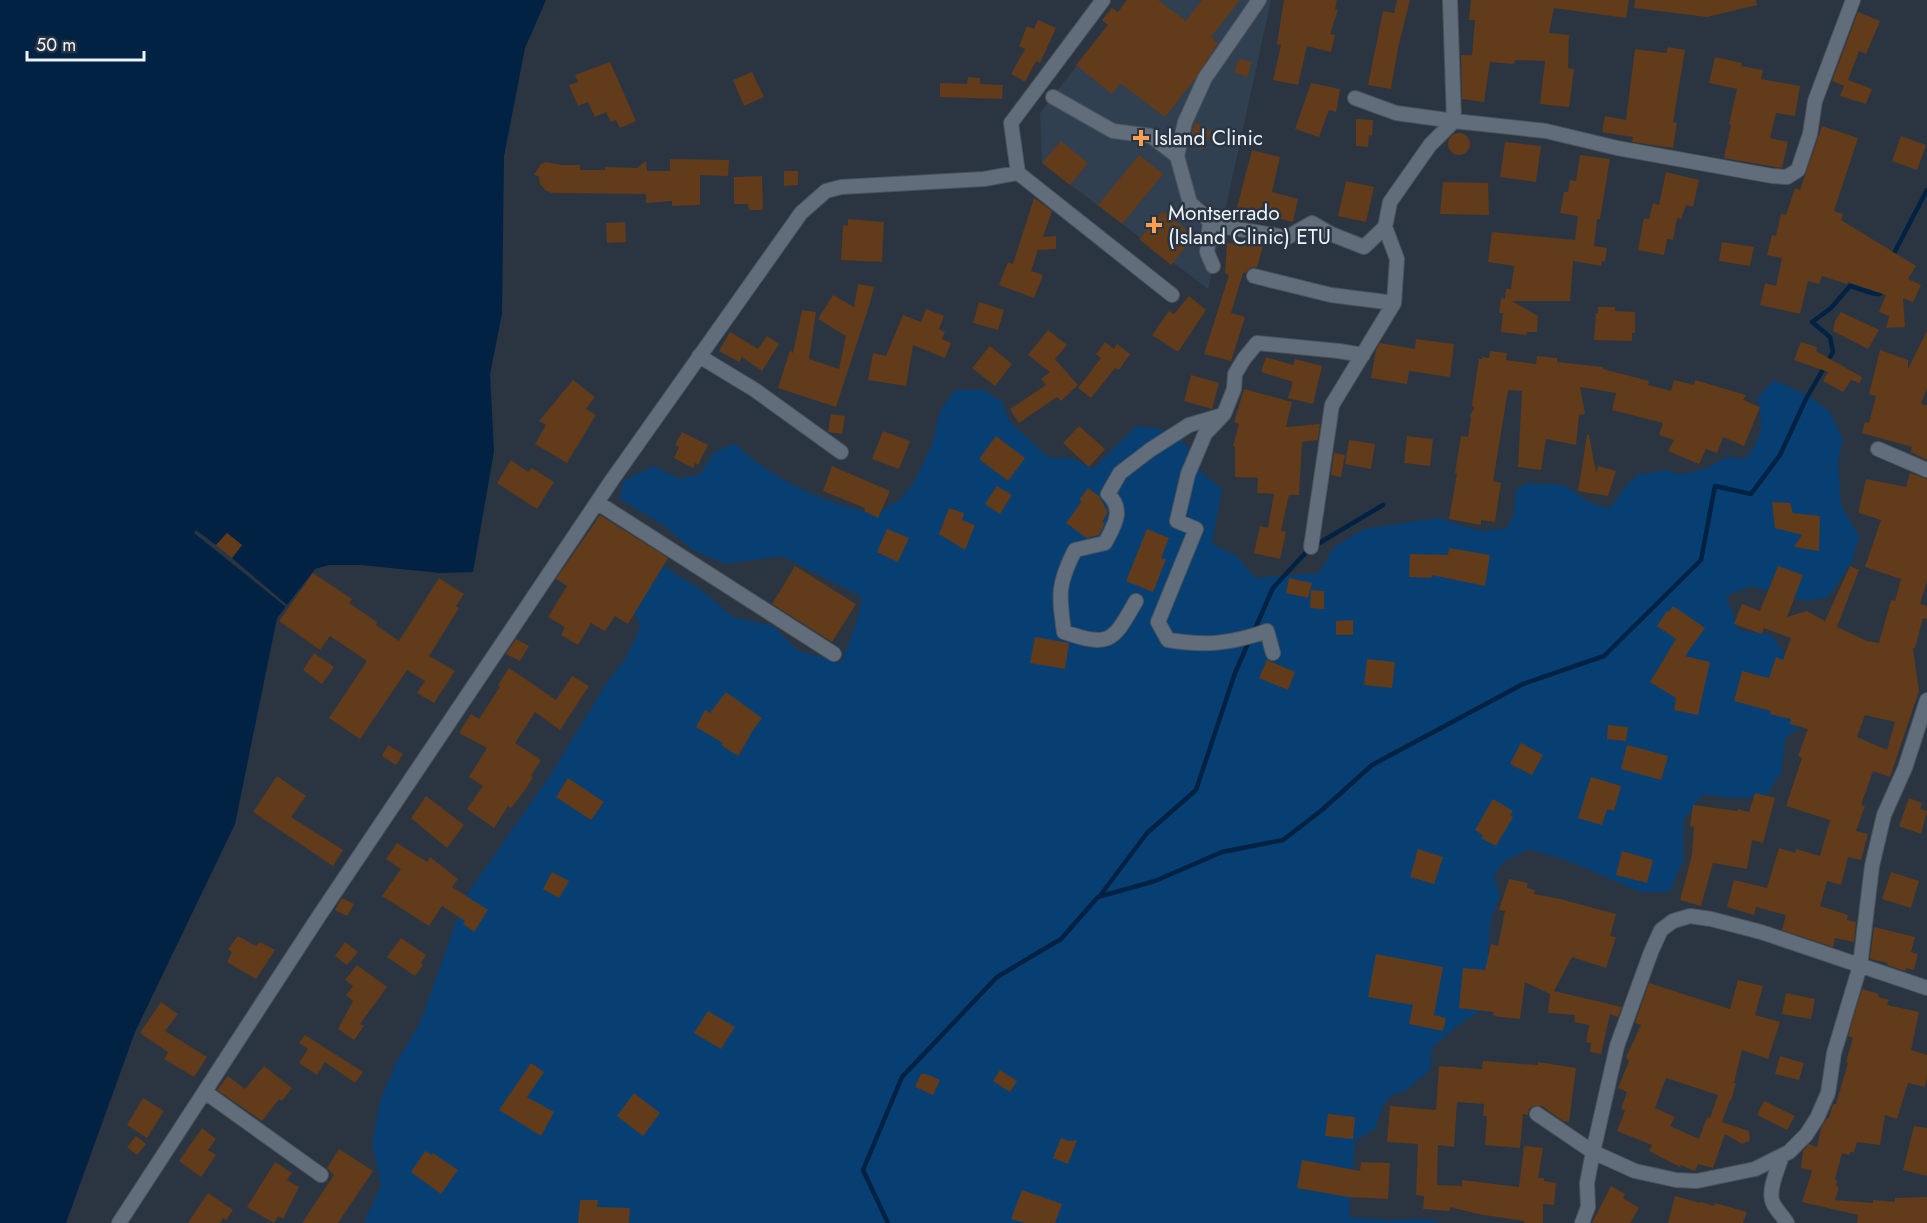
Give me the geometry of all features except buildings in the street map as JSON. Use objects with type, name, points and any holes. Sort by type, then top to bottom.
[{"type":"street","points":[[1103,0],[1011,123],[1018,173],[1172,295]]},
{"type":"street","points":[[1213,266],[1208,252],[1210,221],[1190,203],[1177,156],[1185,122],[1205,78],[1259,0]]},
{"type":"street","points":[[1311,547],[1332,405],[1394,303],[1397,259],[1385,227],[1390,202],[1430,145],[1454,121],[1450,0]]},
{"type":"street","points":[[1355,98],[1396,113],[1546,131],[1628,150],[1787,177],[1798,170],[1810,135],[1815,101],[1853,0]]},
{"type":"street","points":[[1053,97],[1113,131],[1151,136],[1177,156]]},
{"type":"street","points":[[119,1223],[326,906],[598,503],[801,213],[826,191],[841,187],[984,179],[1018,173]]},
{"type":"street","points":[[1222,226],[1286,238],[1312,223],[1331,234],[1364,247],[1385,227]]},
{"type":"street","points":[[1254,276],[1331,296],[1394,303]]},
{"type":"street","points":[[1273,653],[1267,631],[1240,641],[1199,645],[1168,640],[1158,621],[1196,529],[1177,521],[1188,474],[1205,434],[1224,414],[1233,389],[1234,374],[1257,343],[1339,351],[1363,356]]},
{"type":"street","points":[[699,356],[755,390],[841,452]]},
{"type":"street","points":[[1136,601],[1118,632],[1108,640],[1088,641],[1064,632],[1059,594],[1065,570],[1075,550],[1105,543],[1118,519],[1116,505],[1108,494],[1120,473],[1189,425],[1224,414]]},
{"type":"street","points":[[1878,449],[1927,470]]},
{"type":"street","points":[[598,503],[834,654]]},
{"type":"street","points":[[1537,1114],[1593,1152],[1635,1171],[1696,1181],[1755,1169],[1789,1152],[1806,1135],[1817,1118],[1828,1093],[1834,1053],[1860,966],[1872,866],[1884,815],[1905,768],[1927,700]]},
{"type":"street","points":[[1582,1223],[1588,1207],[1587,1184],[1593,1152],[1617,1047],[1651,952],[1661,930],[1673,921],[1690,916],[1712,919],[1761,932],[1927,988]]},
{"type":"street","points":[[205,1092],[321,1175]]},
{"type":"street","points":[[1782,1156],[1772,1199],[1787,1223]]},
{"type":"shaded area","points":[[0,0],[546,0],[525,48],[504,156],[502,313],[490,375],[494,451],[473,572],[440,573],[361,565],[329,565],[315,569],[277,618],[235,824],[135,1032],[66,1223],[0,1223]]},
{"type":"shaded area","name":"Island Clinic","points":[[1128,0],[1271,0],[1208,289],[1042,163],[1040,113]]},
{"type":"shaded area","points":[[1774,380],[1809,396],[1829,411],[1843,439],[1838,460],[1841,505],[1859,537],[1852,562],[1828,597],[1806,601],[1751,586],[1726,596],[1739,630],[1771,635],[1788,659],[1815,713],[1785,739],[1781,773],[1765,797],[1734,798],[1702,795],[1683,821],[1683,861],[1669,892],[1641,892],[1571,862],[1530,849],[1503,862],[1494,876],[1500,897],[1491,918],[1488,952],[1494,978],[1481,1010],[1457,1026],[1432,1048],[1430,1070],[1405,1091],[1390,1096],[1382,1107],[1375,1129],[1355,1141],[1349,1217],[1387,1220],[1433,1219],[1438,1223],[364,1223],[381,1185],[372,1143],[380,1101],[397,1061],[420,1023],[465,897],[549,777],[608,681],[625,659],[641,626],[635,614],[610,584],[618,531],[675,574],[700,589],[733,617],[773,626],[797,650],[841,663],[857,622],[862,597],[782,556],[725,564],[691,549],[665,526],[620,499],[623,481],[653,466],[680,479],[700,474],[714,453],[734,443],[765,468],[800,488],[837,503],[876,514],[902,498],[915,481],[933,442],[940,411],[955,390],[984,390],[1002,402],[1009,421],[1048,457],[1074,459],[1093,469],[1137,426],[1161,429],[1186,444],[1192,458],[1205,476],[1222,488],[1212,544],[1237,556],[1255,578],[1319,573],[1334,547],[1364,529],[1438,518],[1479,531],[1506,529],[1514,514],[1516,490],[1527,483],[1564,485],[1589,502],[1609,509],[1637,475],[1668,470],[1681,475],[1707,468],[1727,457],[1745,459],[1760,431],[1761,417],[1757,399]]},
{"type":"pier","points":[[196,530],[216,545],[227,533],[242,545],[232,558],[287,605],[286,607],[194,533]]},
{"type":"waterway","points":[[1892,257],[1927,190]]},
{"type":"waterway","points":[[888,1223],[863,1170],[902,1077],[997,977],[1061,939],[1098,897],[1155,881],[1222,852],[1283,840],[1322,810],[1372,765],[1523,684],[1604,656],[1701,560],[1715,486],[1751,494],[1780,455],[1806,399],[1833,352],[1830,337],[1812,322],[1831,308],[1850,286],[1875,294],[1880,294],[1881,289]]},
{"type":"waterway","points":[[1316,545],[1383,505]]},
{"type":"waterway","points":[[1254,631],[1273,588],[1309,549]]},
{"type":"waterway","points":[[1099,897],[1147,833],[1196,790],[1235,673],[1250,639]]},
{"type":"place","name":"Island Clinic","points":[[1141,138]]},
{"type":"place","name":"Montserrado (Island Clinic) ETU","points":[[1154,225]]}]
